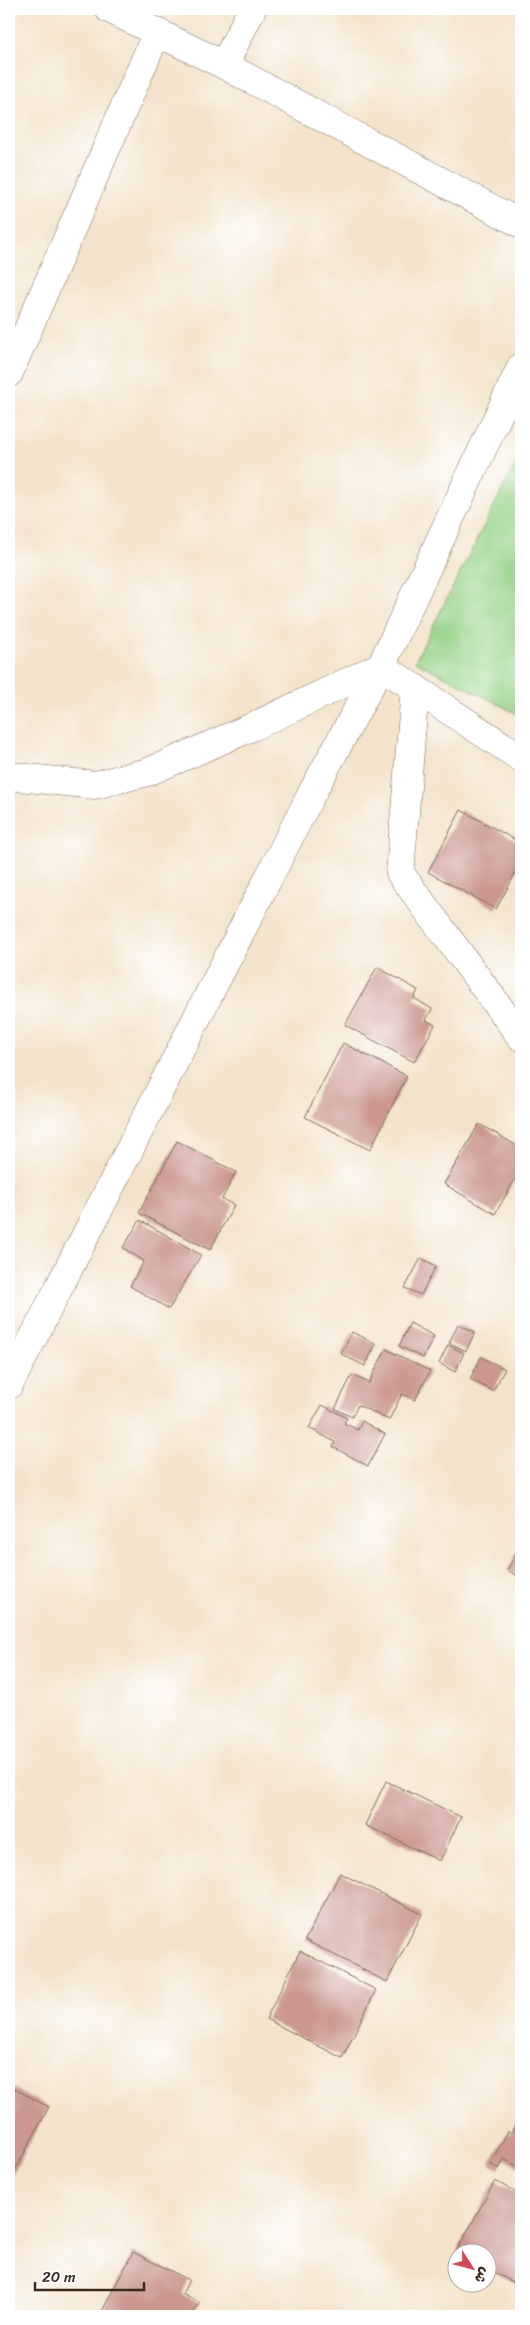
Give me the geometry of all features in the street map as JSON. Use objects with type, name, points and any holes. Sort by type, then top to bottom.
[{"type":"street","points":[[109,9],[224,65],[521,224]]},
{"type":"street","points":[[224,65],[252,9]]},
{"type":"street","points":[[9,373],[157,32]]},
{"type":"street","points":[[9,1384],[314,789],[381,666],[521,367]]},
{"type":"street","points":[[381,666],[521,758]]},
{"type":"street","points":[[9,776],[94,786],[148,772],[252,727],[381,666]]},
{"type":"street","points":[[415,688],[400,874],[521,1037]]},
{"type":"green space","points":[[521,453],[521,716],[415,661]]},
{"type":"building","points":[[461,810],[521,843],[521,863],[496,909],[428,872]]},
{"type":"building","points":[[377,967],[418,990],[414,998],[432,1009],[426,1020],[435,1025],[414,1062],[345,1025]]},
{"type":"building","points":[[343,1043],[407,1076],[370,1150],[305,1117]]},
{"type":"building","points":[[479,1124],[521,1148],[521,1169],[495,1214],[444,1184]]},
{"type":"building","points":[[177,1141],[236,1172],[222,1199],[234,1205],[210,1250],[139,1213]]},
{"type":"building","points":[[140,1220],[201,1255],[169,1309],[130,1286],[144,1261],[123,1248]]},
{"type":"building","points":[[421,1258],[436,1266],[421,1295],[405,1288]]},
{"type":"building","points":[[410,1323],[434,1336],[423,1358],[399,1346]]},
{"type":"building","points":[[458,1324],[475,1332],[466,1351],[449,1343]]},
{"type":"building","points":[[352,1332],[376,1344],[365,1366],[341,1354]]},
{"type":"building","points":[[448,1345],[464,1353],[455,1372],[439,1363]]},
{"type":"building","points":[[386,1349],[430,1371],[415,1400],[402,1394],[389,1420],[358,1405],[352,1417],[335,1409],[352,1375],[369,1383]]},
{"type":"building","points":[[481,1357],[505,1369],[493,1391],[470,1379]]},
{"type":"building","points":[[322,1405],[347,1418],[344,1423],[358,1430],[362,1421],[385,1434],[368,1466],[333,1447],[335,1442],[309,1428]]},
{"type":"building","points":[[521,1546],[521,1578],[507,1570]]},
{"type":"building","points":[[386,1781],[461,1817],[440,1861],[365,1825]]},
{"type":"building","points":[[340,1873],[422,1914],[387,1982],[305,1940]]},
{"type":"building","points":[[300,1951],[376,1990],[342,2058],[266,2019]]},
{"type":"building","points":[[9,2086],[49,2107],[13,2174],[9,2172]]},
{"type":"building","points":[[521,2113],[521,2168],[504,2159],[499,2169],[490,2164],[508,2131],[511,2133]]},
{"type":"building","points":[[495,2181],[521,2195],[520,2286],[498,2274],[498,2242],[461,2242]]},
{"type":"building","points":[[133,2252],[189,2280],[182,2294],[200,2303],[192,2316],[107,2316],[101,2313]]}]
